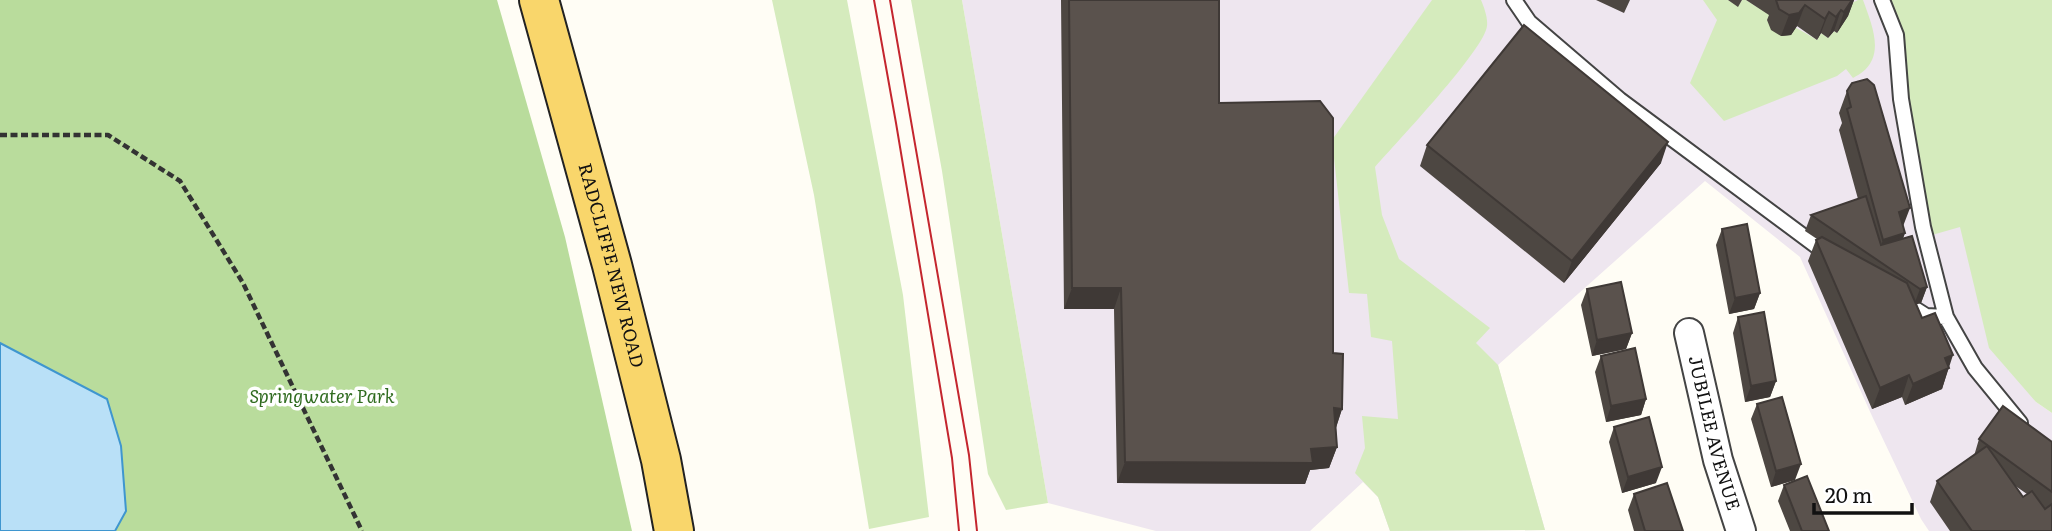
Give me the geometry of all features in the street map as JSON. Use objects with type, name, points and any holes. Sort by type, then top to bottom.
[{"type":"main road","name":"RADCLIFFE NEW ROAD","points":[[539,0],[618,290],[661,460],[674,531]]},
{"type":"street","name":"JUBILEE AVENUE","points":[[1689,333],[1718,460],[1741,531]]},
{"type":"lane","points":[[1514,0],[1529,22],[1620,100],[1836,261]]},
{"type":"lane","points":[[1882,0],[1896,36],[1901,99],[1923,227],[1946,317],[1975,368],[2016,420],[2034,433]]},
{"type":"lane","points":[[1892,295],[1926,316],[1946,317]]},
{"type":"path","points":[[0,135],[108,135],[180,181],[243,283],[362,531]]},
{"type":"shaded area","points":[[962,0],[1930,0],[2036,402],[2052,413],[2052,531],[1929,531],[1872,416],[1800,257],[1705,181],[1498,365],[1545,530],[1390,531],[1378,497],[1363,482],[1310,531],[1156,531],[1048,503]]},
{"type":"green space","name":"Springwater Park","points":[[0,0],[497,0],[565,237],[632,531],[0,531]]},
{"type":"green space","points":[[772,0],[847,0],[903,295],[929,517],[869,529],[814,195]]},
{"type":"green space","points":[[911,0],[962,0],[1048,503],[1006,510],[988,474],[942,171]]},
{"type":"green space","points":[[1432,0],[1481,0],[1487,26],[1472,54],[1375,167],[1382,215],[1399,259],[1490,328],[1476,343],[1498,365],[1545,530],[1390,531],[1378,497],[1355,473],[1365,448],[1362,416],[1398,419],[1392,341],[1371,337],[1367,294],[1349,293],[1332,140]]},
{"type":"green space","points":[[1703,0],[1728,0],[1738,6],[1742,0],[1746,0],[1817,40],[1821,33],[1828,38],[1834,31],[1837,33],[1846,6],[1863,0],[1875,43],[1871,63],[1853,78],[1846,69],[1837,76],[1724,121],[1690,83],[1717,20]]},
{"type":"green space","points":[[1885,0],[2052,0],[2052,413],[2036,402],[1989,348],[1960,227],[1932,235],[1905,89]]},
{"type":"water","points":[[0,343],[107,399],[121,446],[126,511],[115,531],[0,531]]},
{"type":"building","points":[[1069,0],[1219,0],[1219,103],[1320,101],[1333,118],[1333,353],[1343,354],[1342,409],[1334,408],[1337,447],[1311,449],[1313,463],[1125,462],[1121,288],[1072,288]]},
{"type":"building","points":[[1776,0],[1852,0],[1844,12],[1841,10],[1836,17],[1829,12],[1825,19],[1805,5],[1799,13],[1789,15],[1779,9]]},
{"type":"building","points":[[1524,25],[1668,142],[1572,261],[1427,145]]},
{"type":"building","points":[[1867,79],[1874,85],[1910,208],[1899,212],[1905,233],[1883,240],[1847,109],[1851,107],[1847,91],[1852,83]]},
{"type":"building","points":[[1866,196],[1881,245],[1912,236],[1927,287],[1920,289],[1811,215]]},
{"type":"building","points":[[1747,224],[1760,293],[1735,298],[1722,229]]},
{"type":"building","points":[[1822,237],[1907,283],[1922,318],[1935,313],[1953,355],[1945,358],[1949,368],[1913,384],[1909,375],[1880,388],[1816,240]]},
{"type":"building","points":[[1621,282],[1632,333],[1597,340],[1587,289]]},
{"type":"building","points":[[1764,312],[1776,381],[1751,386],[1738,317]]},
{"type":"building","points":[[1635,348],[1646,399],[1611,406],[1601,356]]},
{"type":"building","points":[[1782,397],[1801,464],[1776,471],[1757,404]]},
{"type":"building","points":[[2003,406],[2052,442],[2052,492],[1979,439]]},
{"type":"building","points":[[1649,417],[1662,467],[1628,477],[1614,427]]},
{"type":"building","points":[[1987,446],[2023,497],[2032,491],[2045,509],[2052,504],[2052,531],[1972,531],[1937,481]]},
{"type":"building","points":[[1807,476],[1829,531],[1802,531],[1784,485]]},
{"type":"building","points":[[1667,483],[1683,531],[1645,531],[1634,494]]},
{"type":"tram line","points":[[874,0],[952,458],[959,531]]},
{"type":"tram line","points":[[890,0],[969,455],[977,531]]}]
